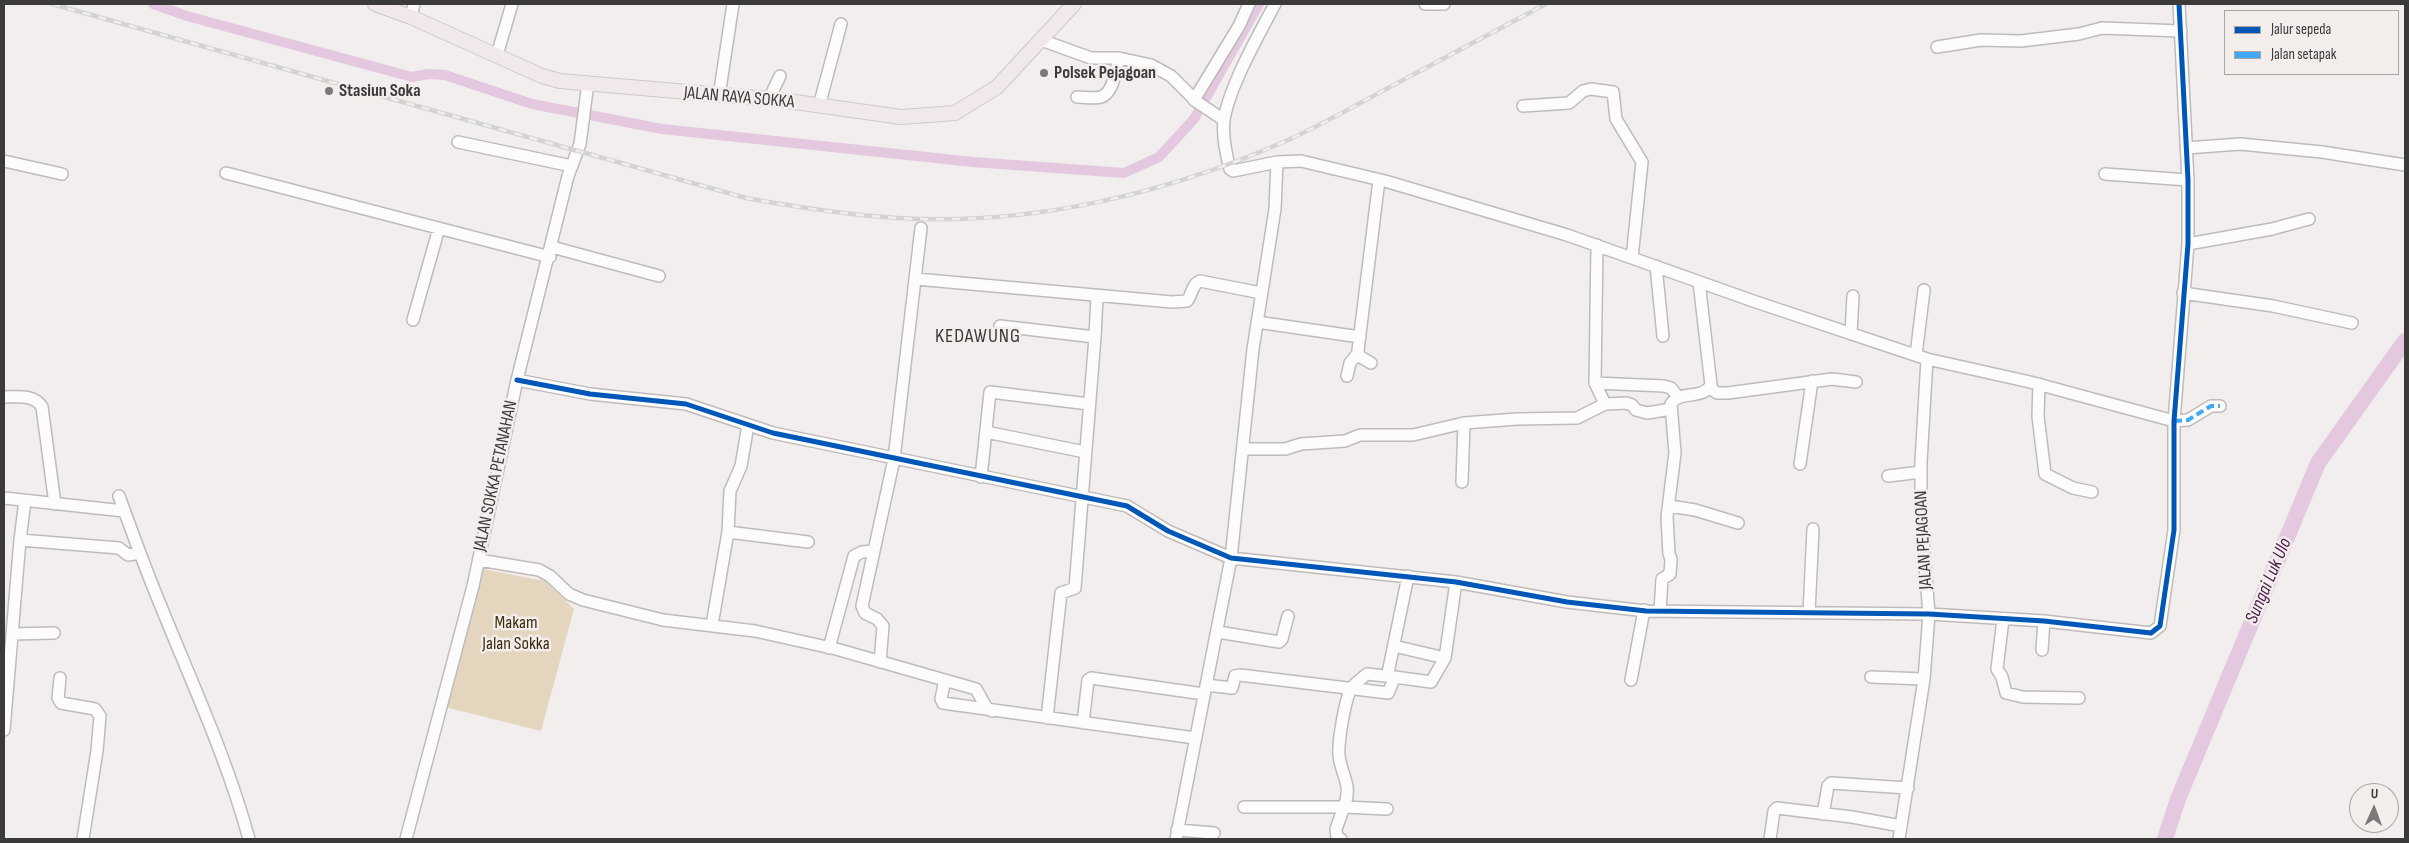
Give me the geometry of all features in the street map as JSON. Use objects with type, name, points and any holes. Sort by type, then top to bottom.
[{"type":"main road","name":"JALAN RAYA SOKKA","points":[[375,4],[412,10],[497,55],[542,76],[560,81],[769,100],[901,117],[955,112],[997,87],[1074,4]]},
{"type":"street","points":[[497,55],[512,4]]},
{"type":"street","points":[[719,96],[734,4]]},
{"type":"street","points":[[1196,101],[1249,4]]},
{"type":"street","points":[[1275,4],[1253,46],[1227,107],[1224,120],[1224,136],[1230,169],[1240,171],[1277,162],[1303,161],[1379,180],[1597,245],[1698,282],[1921,357],[2039,384],[2174,421],[2188,420],[2211,406],[2220,406]]},
{"type":"street","points":[[1425,4],[1444,4]]},
{"type":"street","points":[[517,380],[590,394],[686,404],[773,433],[1134,508],[1168,531],[1231,558],[1456,582],[1567,602],[1644,610],[1929,614],[2044,621],[2144,633],[2155,631],[2160,626],[2174,530],[2174,421],[2188,244],[2188,180],[2180,4]]},
{"type":"street","points":[[819,106],[841,24]]},
{"type":"street","points":[[1937,47],[1981,40],[2021,41],[2079,34],[2102,28],[2181,31]]},
{"type":"street","points":[[1041,40],[1091,58],[1119,58],[1151,65],[1163,72],[1210,112],[1224,120]]},
{"type":"street","points":[[1077,97],[1101,97],[1106,94],[1119,58]]},
{"type":"street","points":[[769,100],[780,76]]},
{"type":"street","name":"JALAN SOKKA PETANAHAN","points":[[406,839],[479,560],[517,380],[572,166],[580,144],[588,83]]},
{"type":"street","points":[[1523,106],[1569,103],[1583,91],[1591,89],[1613,92],[1616,119],[1641,157],[1642,162],[1632,258]]},
{"type":"street","points":[[458,142],[572,166]]},
{"type":"street","points":[[2186,148],[2240,144],[2322,152],[2405,164]]},
{"type":"street","points":[[4,161],[62,174]]},
{"type":"street","points":[[1214,833],[1176,835],[1218,632],[1231,558],[1257,322],[1275,209],[1277,162]]},
{"type":"street","points":[[226,173],[439,228],[659,276]]},
{"type":"street","points":[[2105,174],[2188,180]]},
{"type":"street","points":[[1347,376],[1350,364],[1358,352],[1379,180]]},
{"type":"street","points":[[2188,244],[2272,229],[2309,219]]},
{"type":"street","points":[[413,320],[439,228]]},
{"type":"street","points":[[880,662],[883,626],[877,619],[865,613],[862,606],[894,459],[921,228]]},
{"type":"street","points":[[1597,245],[1596,383],[1605,404]]},
{"type":"street","points":[[1656,266],[1663,336]]},
{"type":"street","points":[[916,279],[1097,296],[1187,301],[1192,295],[1194,286],[1200,280],[1261,293]]},
{"type":"street","points":[[1698,282],[1711,376],[1710,388]]},
{"type":"street","name":"JALAN PEJAGOAN","points":[[1899,839],[1924,679],[1929,614],[1921,514],[1921,357],[1924,290]]},
{"type":"street","points":[[2183,293],[2272,306],[2352,323]]},
{"type":"street","points":[[1047,718],[1061,593],[1075,588],[1097,296]]},
{"type":"street","points":[[1851,334],[1853,296]]},
{"type":"street","points":[[1257,322],[1360,337]]},
{"type":"street","points":[[1000,326],[1095,337]]},
{"type":"street","points":[[1358,352],[1361,358],[1371,363]]},
{"type":"street","points":[[1710,388],[1717,393],[1742,392],[1832,379],[1856,382]]},
{"type":"street","points":[[1800,464],[1812,381]]},
{"type":"street","points":[[1596,383],[1664,386],[1671,388],[1678,397]]},
{"type":"street","points":[[2039,384],[2038,416],[2045,474],[2072,488],[2092,492]]},
{"type":"street","points":[[1660,611],[1662,579],[1671,571],[1667,532],[1674,463],[1671,409],[1674,399],[1688,397],[1710,388]]},
{"type":"street","points":[[981,477],[990,392],[1089,404]]},
{"type":"street","points":[[4,397],[36,399],[42,407],[55,504]]},
{"type":"street","points":[[1243,449],[1284,449],[1301,444],[1346,441],[1358,435],[1413,435],[1464,423],[1517,418],[1577,418],[1605,404],[1626,403],[1632,405],[1636,410],[1647,413],[1671,409]]},
{"type":"street","points":[[1462,482],[1464,423]]},
{"type":"street","points":[[712,625],[728,532],[730,491],[741,466],[748,425]]},
{"type":"street","points":[[986,432],[1085,452]]},
{"type":"street","points":[[1888,476],[1921,472]]},
{"type":"street","points":[[119,496],[206,716],[249,839]]},
{"type":"street","points":[[4,498],[124,511]]},
{"type":"street","points":[[4,730],[25,501]]},
{"type":"street","points":[[1669,506],[1695,510],[1738,523]]},
{"type":"street","points":[[1810,613],[1813,529]]},
{"type":"street","points":[[728,532],[808,542]]},
{"type":"street","points":[[20,540],[119,548],[128,555],[140,553]]},
{"type":"street","points":[[829,648],[854,556],[862,552],[874,551]]},
{"type":"street","points":[[479,560],[546,573],[569,594],[583,600],[663,620],[755,631],[829,648],[976,689],[986,707],[992,711]]},
{"type":"street","points":[[1341,839],[1337,838],[1336,833],[1348,787],[1340,761],[1339,740],[1351,690],[1368,674],[1388,675],[1408,576]]},
{"type":"street","points":[[1083,723],[1088,680],[1091,678],[1205,689],[1232,688],[1234,676],[1238,675],[1388,693],[1395,677],[1399,676],[1431,682],[1445,658],[1456,582]]},
{"type":"street","points":[[1631,680],[1644,610]]},
{"type":"street","points":[[1218,632],[1279,642],[1282,639],[1288,616]]},
{"type":"street","points":[[2003,619],[1997,669],[2002,677],[2006,693],[2023,697],[2079,698]]},
{"type":"street","points":[[2042,650],[2044,621]]},
{"type":"street","points":[[12,634],[54,633]]},
{"type":"street","points":[[1394,646],[1445,658]]},
{"type":"street","points":[[1871,677],[1924,679]]},
{"type":"street","points":[[60,678],[58,695],[61,703],[95,709],[100,716],[97,751],[83,839]]},
{"type":"street","points":[[945,680],[941,699],[943,703],[1195,738]]},
{"type":"street","points":[[1823,814],[1828,786],[1831,783],[1908,788]]},
{"type":"street","points":[[1244,807],[1387,809]]},
{"type":"street","points":[[1770,839],[1775,809],[1901,826]]},
{"type":"green space","name":"Makam Jalan Sokka","points":[[482,569],[545,581],[574,609],[541,731],[445,707]]},
{"type":"waterway","points":[[153,4],[187,16],[412,77],[428,74],[445,75],[532,104],[662,129],[973,162],[1124,173],[1159,157],[1194,119],[1259,4]]},
{"type":"waterway","name":"Sungai Luk Ulo","points":[[2165,839],[2178,799],[2318,463],[2405,341]]},
{"type":"railway","points":[[52,4],[746,198],[860,215],[948,219],[998,217],[1047,211],[1145,191],[1193,177],[1286,141],[1325,122],[1546,4]]},
{"type":"marked path","points":[[2174,421],[2188,420],[2211,406],[2220,406]]},
{"type":"cycle path","points":[[517,380],[590,394],[686,404],[773,433],[1127,506],[1168,531],[1231,558],[1456,582],[1567,602],[1646,611],[1929,614],[2044,621],[2151,633],[2160,626],[2174,530],[2174,421],[2188,244],[2188,180],[2179,4]]},
{"type":"place","name":"Polsek Pejagoan","points":[[1044,73]]},
{"type":"place","name":"Stasiun Soka","points":[[329,91]]},
{"type":"district","name":"KEDAWUNG","points":[[978,337]]}]
